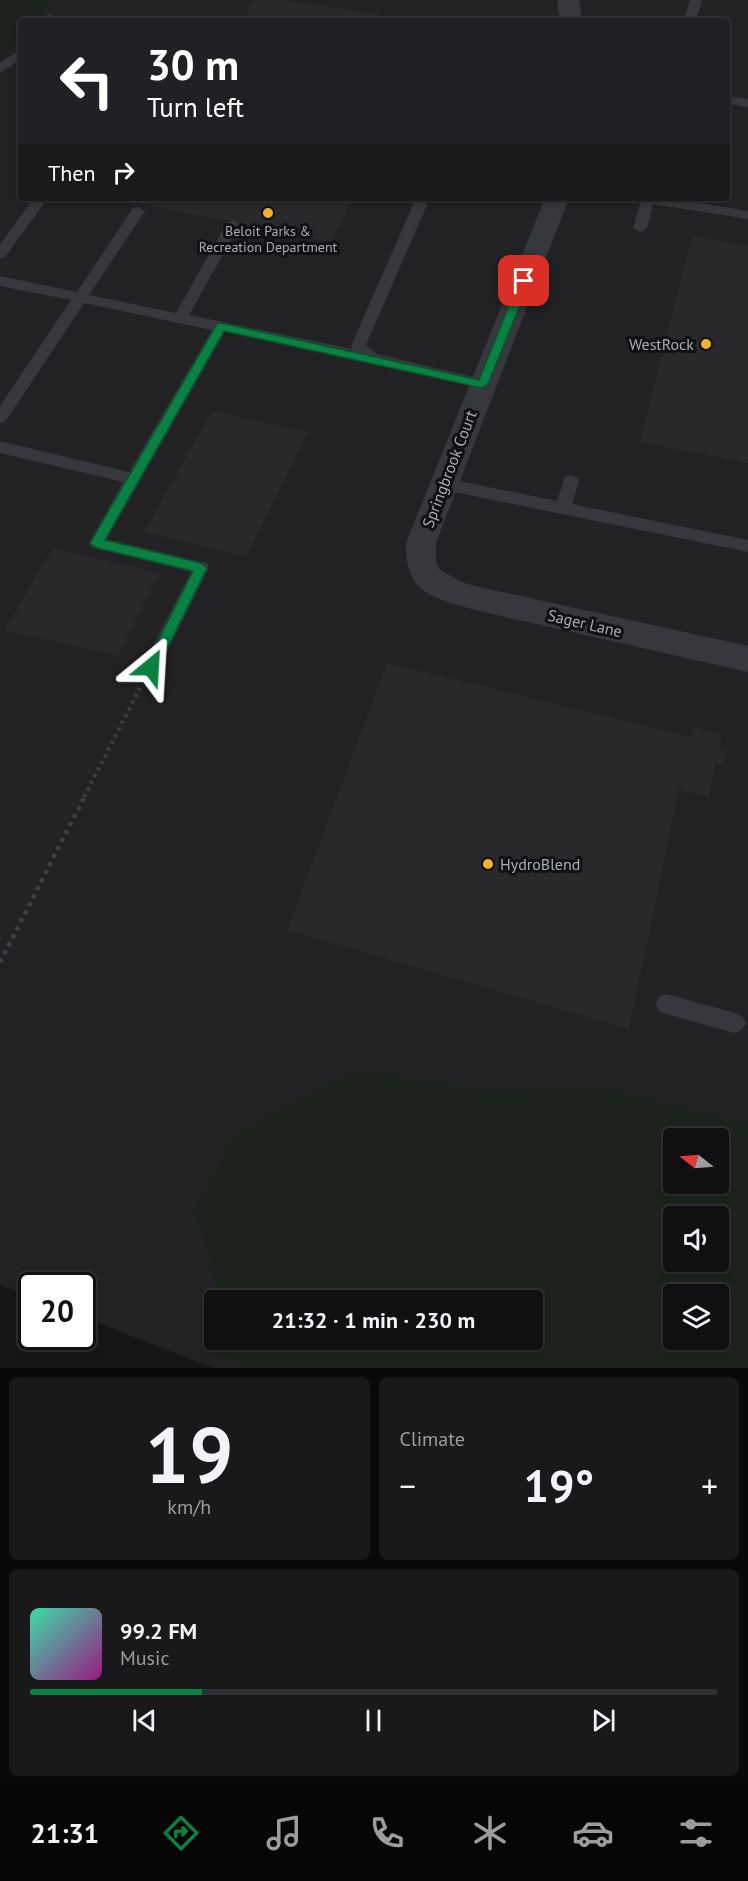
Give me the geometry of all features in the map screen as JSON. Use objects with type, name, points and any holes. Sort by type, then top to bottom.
[{"type":"street","points":[[568,0],[571,18]]},
{"type":"street","name":"Springbrook Court","points":[[426,576],[421,561],[421,543],[556,201]]},
{"type":"street","name":"Sager Lane","points":[[426,576],[451,591],[475,598],[748,659]]},
{"type":"lane","points":[[691,18],[696,0]]},
{"type":"lane","points":[[0,69],[18,55]]},
{"type":"lane","points":[[730,100],[748,103]]},
{"type":"lane","points":[[0,254],[39,201]]},
{"type":"lane","points":[[372,358],[358,346],[422,201]]},
{"type":"lane","points":[[640,228],[645,201]]},
{"type":"lane","points":[[664,201],[748,215]]},
{"type":"lane","points":[[0,418],[138,211]]},
{"type":"lane","points":[[180,318],[233,224]]},
{"type":"lane","points":[[0,280],[372,358],[482,384]]},
{"type":"lane","points":[[151,667],[201,568],[97,543],[221,326]]},
{"type":"lane","points":[[0,447],[133,479]]},
{"type":"lane","points":[[563,508],[571,481]]},
{"type":"lane","points":[[444,484],[748,546]]},
{"type":"lane","points":[[666,1004],[735,1023]]},
{"type":"path","points":[[0,962],[151,667]]},
{"type":"shaded area","points":[[0,0],[51,0],[36,18],[18,18],[18,40],[0,61]]},
{"type":"shaded area","points":[[51,0],[748,0],[748,1368],[213,1368],[96,1322],[96,1272],[18,1272],[18,1293],[0,1285],[0,61],[18,40],[18,201],[730,201],[730,18],[36,18]]},
{"type":"shaded area","points":[[357,1070],[493,1091],[603,1087],[748,1124],[748,1368],[251,1368],[210,1352],[214,1350],[543,1350],[543,1290],[223,1290],[218,1287],[195,1209],[231,1136]]},
{"type":"building","points":[[255,0],[285,0],[378,14],[376,18],[244,18]]},
{"type":"building","name":"Beloit Parks & Recreation Department","points":[[127,201],[352,201],[331,242]]},
{"type":"building","name":"WestRock","points":[[692,236],[748,246],[748,463],[640,442]]},
{"type":"building","points":[[212,411],[308,432],[246,557],[144,532]]},
{"type":"building","points":[[52,548],[160,573],[118,656],[5,630]]},
{"type":"building","name":"HydroBlend","points":[[387,663],[691,737],[693,727],[722,734],[719,749],[726,751],[724,765],[715,763],[709,797],[679,790],[629,1029],[287,930]]},
{"type":"place","name":"Beloit Parks & Recreation Department","points":[[268,213]]},
{"type":"place","name":"WestRock","points":[[706,344]]},
{"type":"place","name":"HydroBlend","points":[[488,864]]},
{"type":"route","points":[[151,667],[201,568],[97,543],[221,326],[482,384],[524,281]]}]
